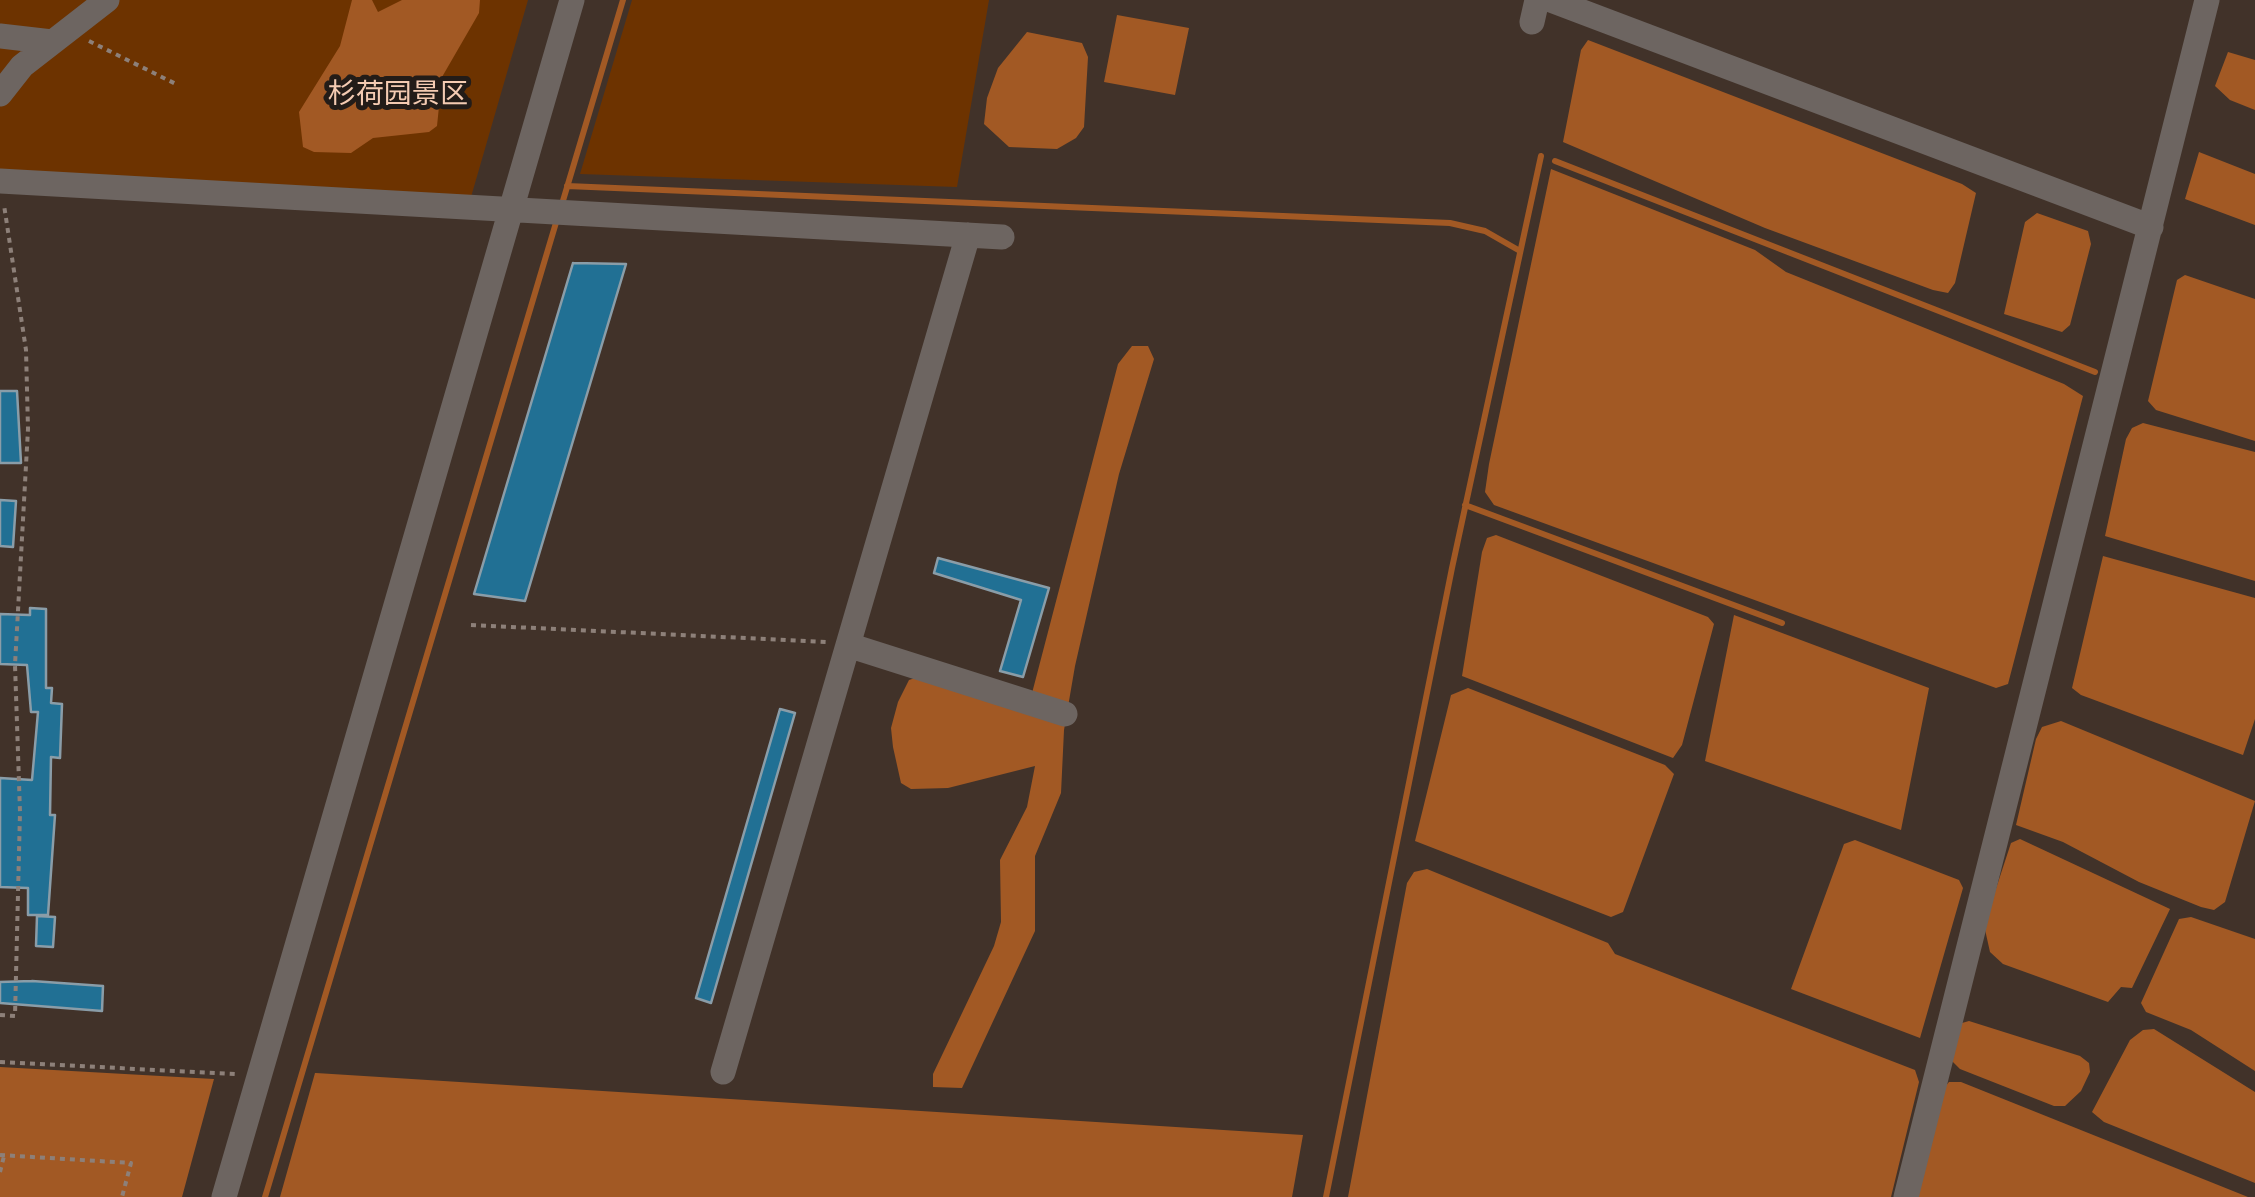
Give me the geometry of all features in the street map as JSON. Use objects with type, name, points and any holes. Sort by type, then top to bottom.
[{"type":"street","points":[[0,94],[22,66],[107,0]]},
{"type":"street","points":[[224,1197],[572,0]]},
{"type":"street","points":[[1551,0],[2151,227]]},
{"type":"street","points":[[1906,1197],[2208,0]]},
{"type":"street","points":[[0,36],[59,36]]},
{"type":"street","points":[[0,181],[1002,237]]},
{"type":"street","points":[[724,1072],[968,235]]},
{"type":"street","points":[[848,645],[1065,714]]},
{"type":"path","points":[[59,36],[178,85]]},
{"type":"path","points":[[0,181],[24,331],[28,429],[15,665],[20,812],[15,1016],[0,1016]]},
{"type":"path","points":[[471,626],[805,639],[848,645]]},
{"type":"path","points":[[0,1062],[259,1076]]},
{"type":"path","points":[[0,1172],[2,1155],[130,1163],[122,1197]]},
{"type":"green space","name":"杉荷园景区","points":[[0,0],[528,0],[471,197],[0,170]]},
{"type":"green space","points":[[632,0],[989,0],[957,187],[580,174]]},
{"type":"shaded area","points":[[352,0],[372,0],[378,12],[402,0],[480,0],[479,13],[442,77],[437,126],[429,132],[373,138],[351,153],[314,152],[303,147],[299,112],[340,46]]},
{"type":"shaded area","points":[[1117,15],[1189,28],[1175,95],[1104,82]]},
{"type":"shaded area","points":[[1027,32],[1082,43],[1088,57],[1084,127],[1076,138],[1057,149],[1009,147],[984,124],[987,98],[998,68]]},
{"type":"shaded area","points":[[1588,40],[1962,184],[1976,193],[1955,283],[1948,293],[1933,290],[1765,228],[1563,142],[1581,50]]},
{"type":"shaded area","points":[[2228,52],[2255,60],[2255,110],[2230,100],[2215,86]]},
{"type":"shaded area","points":[[2199,152],[2255,174],[2255,225],[2185,199]]},
{"type":"shaded area","points":[[1551,169],[1755,250],[1786,272],[2064,384],[2083,396],[2008,684],[1996,688],[1494,505],[1485,492],[1489,464]]},
{"type":"shaded area","points":[[2037,213],[2088,231],[2091,244],[2070,325],[2062,332],[2004,314],[2025,222]]},
{"type":"shaded area","points":[[2185,275],[2255,299],[2255,441],[2156,410],[2148,401],[2177,280]]},
{"type":"shaded area","points":[[1132,346],[1148,346],[1154,359],[1119,474],[1075,666],[1064,730],[1061,793],[1035,856],[1035,931],[962,1088],[933,1087],[933,1074],[994,946],[1001,922],[1000,860],[1027,807],[1035,766],[948,788],[911,789],[901,783],[891,728],[898,702],[909,680],[915,678],[1031,697],[1118,364]]},
{"type":"shaded area","points":[[2143,423],[2255,452],[2255,581],[2105,536],[2126,439],[2132,428]]},
{"type":"shaded area","points":[[1496,535],[1708,617],[1714,624],[1682,745],[1673,758],[1462,676],[1482,552],[1487,538]]},
{"type":"shaded area","points":[[2103,556],[2255,598],[2255,719],[2243,755],[2081,695],[2072,688]]},
{"type":"shaded area","points":[[1734,615],[1929,688],[1901,830],[1705,761]]},
{"type":"shaded area","points":[[1468,688],[1665,765],[1674,774],[1623,912],[1611,917],[1415,841],[1451,695]]},
{"type":"shaded area","points":[[2061,721],[2255,801],[2225,902],[2214,910],[2201,907],[2139,882],[2063,842],[2016,825],[2036,739],[2042,727]]},
{"type":"shaded area","points":[[2020,839],[2170,909],[2132,988],[2121,987],[2108,1002],[2003,964],[1990,952],[1984,925],[2011,843]]},
{"type":"shaded area","points":[[1855,840],[1959,880],[1963,888],[1920,1038],[1791,989],[1844,844]]},
{"type":"shaded area","points":[[1427,869],[1608,943],[1615,954],[1915,1070],[1919,1082],[1891,1197],[1348,1197],[1407,883],[1414,872]]},
{"type":"shaded area","points":[[2191,917],[2255,939],[2255,1071],[2191,1030],[2146,1012],[2141,1003],[2179,919]]},
{"type":"shaded area","points":[[1969,1021],[2080,1056],[2089,1063],[2090,1072],[2081,1091],[2065,1106],[2054,1106],[1960,1069],[1948,1057],[1962,1023]]},
{"type":"shaded area","points":[[2154,1029],[2255,1092],[2255,1183],[2104,1122],[2092,1112],[2130,1040],[2143,1030]]},
{"type":"shaded area","points":[[0,1067],[214,1079],[182,1197],[0,1197]]},
{"type":"shaded area","points":[[315,1073],[1303,1135],[1292,1197],[280,1197]]},
{"type":"shaded area","points":[[1949,1082],[1961,1082],[2248,1197],[1914,1197],[1940,1093]]},
{"type":"building","points":[[573,263],[626,264],[525,601],[474,594]]},
{"type":"building","points":[[0,391],[17,391],[21,463],[0,463]]},
{"type":"building","points":[[0,500],[16,501],[13,547],[0,546]]},
{"type":"building","points":[[938,558],[1049,588],[1023,677],[1000,671],[1021,600],[934,573]]},
{"type":"building","points":[[30,608],[46,609],[46,688],[52,688],[51,703],[62,704],[60,758],[51,757],[50,815],[55,815],[48,915],[28,915],[28,888],[0,887],[0,778],[32,780],[38,712],[31,712],[27,665],[0,664],[0,614],[30,615]]},
{"type":"building","points":[[780,709],[795,713],[711,1003],[696,998]]},
{"type":"building","points":[[37,916],[55,917],[53,947],[36,946]]},
{"type":"building","points":[[0,982],[103,986],[102,1011],[0,1003]]},
{"type":"waterway","points":[[562,204],[623,0]]},
{"type":"waterway","points":[[1326,1197],[1452,568],[1541,156]]},
{"type":"waterway","points":[[1555,161],[2095,372]]},
{"type":"waterway","points":[[567,186],[1450,223],[1485,231],[1520,251]]},
{"type":"waterway","points":[[265,1197],[558,216]]},
{"type":"waterway","points":[[1465,505],[1782,623]]}]
